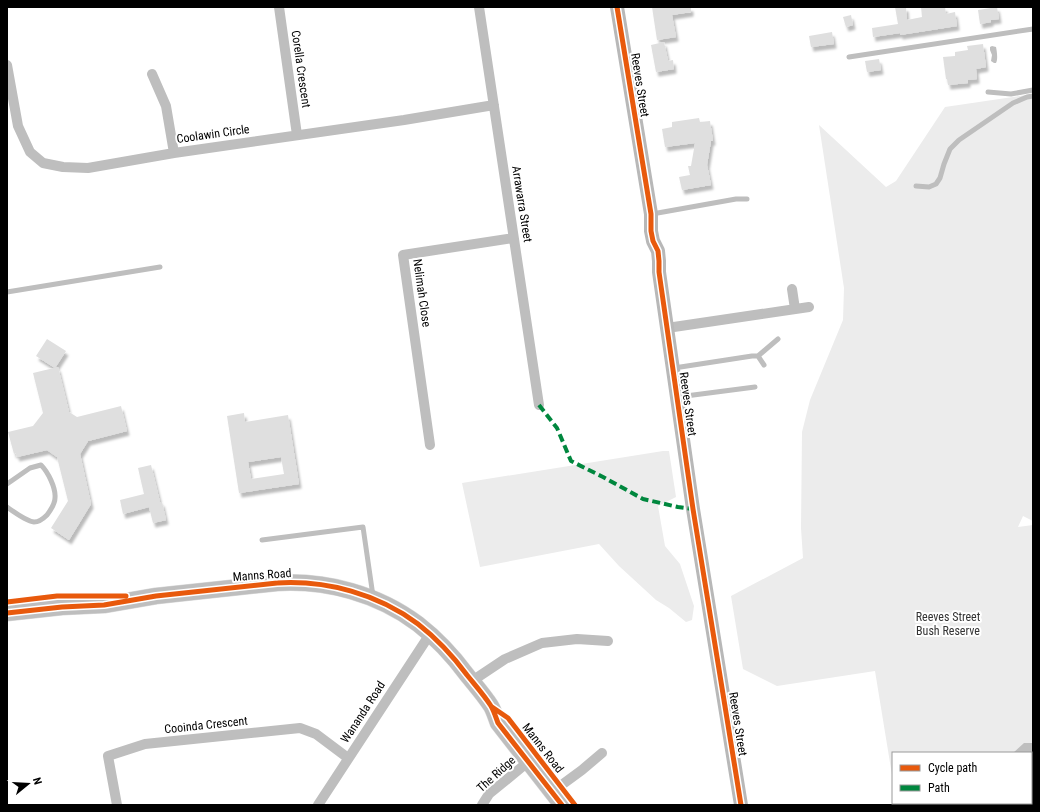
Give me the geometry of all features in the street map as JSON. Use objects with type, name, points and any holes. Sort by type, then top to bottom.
[{"type":"main road","name":"Manns Road","points":[[7,613],[62,607],[104,605],[156,596],[259,584],[292,582],[330,586],[351,591],[388,606],[410,619],[430,634],[447,651],[492,707],[508,718],[556,789],[562,805]]},
{"type":"main road","name":"Manns Road","points":[[7,602],[57,596],[156,596]]},
{"type":"main road","name":"Manns Road","points":[[492,707],[498,723],[528,762],[575,805]]},
{"type":"street","name":"Corella Crescent","points":[[279,7],[297,135]]},
{"type":"street","name":"Arrawarra Street","points":[[479,7],[539,405]]},
{"type":"street","name":"Reeves Street","points":[[617,7],[651,214],[651,231],[653,241],[658,251],[659,272],[693,509],[741,805]]},
{"type":"street","name":"Coolawin Circle","points":[[7,65],[18,126],[30,152],[43,163],[63,167],[88,168],[174,153],[494,105]]},
{"type":"street","points":[[152,74],[166,106],[174,153]]},
{"type":"street","name":"Nelimah Close","points":[[430,444],[403,255],[513,238]]},
{"type":"street","points":[[792,290],[795,309]]},
{"type":"street","points":[[667,328],[809,307]]},
{"type":"street","name":"Wananda Road","points":[[318,805],[430,634]]},
{"type":"street","points":[[472,682],[505,659],[542,643],[577,638],[608,641]]},
{"type":"street","name":"Cooinda Crescent","points":[[117,805],[108,756],[145,744],[300,728],[316,734],[348,758]]},
{"type":"street","points":[[556,789],[602,753]]},
{"type":"street","name":"The Ridge","points":[[482,805],[489,794],[528,762]]},
{"type":"lane","points":[[849,57],[1033,29]]},
{"type":"lane","points":[[988,92],[1011,94],[1033,90]]},
{"type":"lane","points":[[916,186],[929,187],[936,184],[940,178],[950,149],[959,140],[1013,103],[1026,97],[1033,96]]},
{"type":"lane","points":[[651,214],[736,199],[748,199]]},
{"type":"lane","points":[[7,292],[160,267]]},
{"type":"lane","points":[[673,368],[758,356],[778,339]]},
{"type":"lane","points":[[758,356],[764,365]]},
{"type":"lane","points":[[677,397],[754,387]]},
{"type":"lane","points":[[7,484],[30,468],[41,465],[47,470],[54,488],[56,499],[50,512],[42,520],[34,522],[7,507]]},
{"type":"lane","points":[[262,540],[363,527],[373,599]]},
{"type":"green space","name":"Reeves Street Bush Reserve","points":[[1033,94],[1033,521],[1023,516],[1018,527],[1033,525],[1033,776],[1032,752],[892,752],[892,775],[875,671],[777,686],[743,669],[731,596],[803,558],[801,528],[802,432],[810,400],[843,320],[844,288],[819,125],[886,187],[896,181],[945,107]]},
{"type":"green space","points":[[669,451],[676,497],[658,506],[665,546],[680,564],[694,606],[692,620],[686,622],[669,608],[656,600],[619,566],[599,544],[480,567],[462,483]]},
{"type":"green space","points":[[1020,804],[1021,805],[925,805]]},
{"type":"shaded area","points":[[990,47],[996,47],[996,63],[991,61],[992,55]]},
{"type":"shaded area","points":[[1024,743],[1033,743],[1033,805],[1020,804],[1032,804],[1032,752],[1014,752]]},
{"type":"building","points":[[652,7],[691,7],[691,12],[672,15],[676,37],[657,40]]},
{"type":"building","points":[[895,7],[906,7],[907,20],[922,17],[921,7],[945,7],[946,14],[955,12],[957,26],[900,35],[900,33],[873,37],[872,28],[898,24]]},
{"type":"building","points":[[997,7],[999,19],[980,24],[978,10]]},
{"type":"building","points":[[851,15],[853,25],[846,27],[843,17]]},
{"type":"building","points":[[832,32],[834,44],[811,47],[809,36]]},
{"type":"building","points":[[664,42],[668,61],[673,60],[674,69],[656,72],[651,45]]},
{"type":"building","points":[[983,44],[986,67],[976,69],[977,79],[968,80],[968,83],[948,85],[943,57],[955,56],[955,52],[968,50],[967,46]]},
{"type":"building","points":[[879,59],[881,70],[867,72],[865,61]]},
{"type":"building","points":[[699,118],[700,122],[710,121],[713,141],[711,141],[707,165],[711,185],[682,190],[679,177],[690,175],[688,166],[691,166],[695,143],[665,147],[662,129],[672,127],[672,122]]},
{"type":"building","points":[[47,339],[66,351],[55,368],[36,356]]},
{"type":"building","points":[[58,367],[69,412],[77,417],[121,406],[127,431],[88,441],[80,454],[91,504],[69,540],[51,528],[68,501],[57,457],[47,450],[17,457],[16,453],[14,454],[8,432],[33,426],[43,413],[33,373]]},
{"type":"building","points":[[244,413],[245,422],[288,415],[299,484],[239,493],[227,416]],"holes":[[[281,457],[284,474],[251,479],[248,462]]]},
{"type":"building","points":[[151,465],[166,520],[153,523],[149,507],[123,514],[120,500],[144,494],[138,468]]},
{"type":"marked path","points":[[539,405],[557,428],[571,461],[643,499],[693,509]]},
{"type":"cycle path","points":[[617,7],[651,214],[651,231],[653,241],[658,251],[659,272],[693,509],[741,805]]},
{"type":"cycle path","points":[[7,613],[62,607],[104,605],[156,596],[277,583],[314,584],[351,591],[369,597],[403,614],[418,624],[444,648],[485,698],[492,708],[498,723],[562,805]]},
{"type":"cycle path","points":[[7,602],[57,596],[126,596]]},
{"type":"cycle path","points":[[492,707],[508,718],[575,805]]}]
